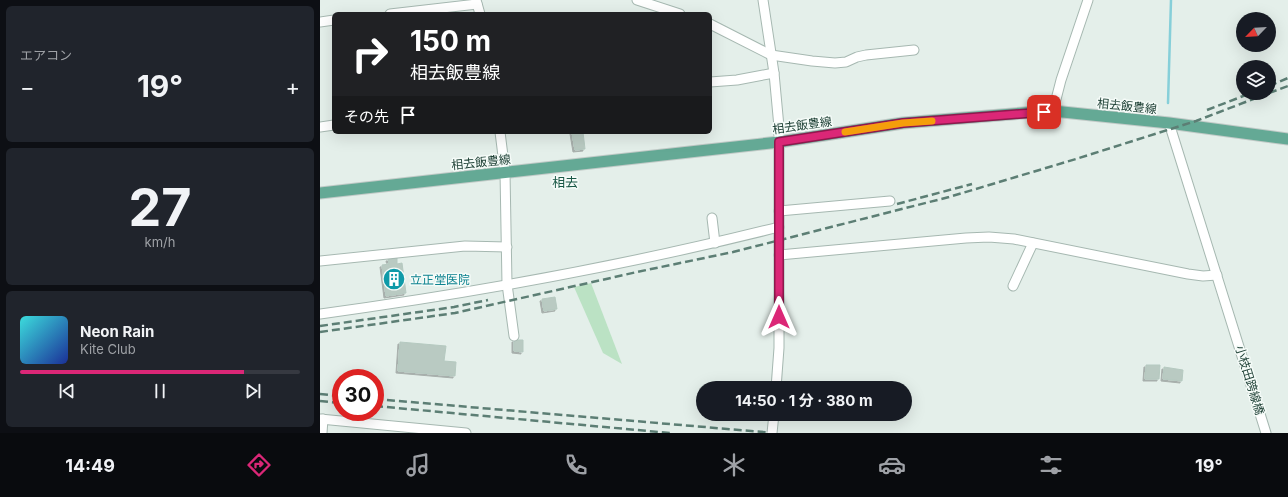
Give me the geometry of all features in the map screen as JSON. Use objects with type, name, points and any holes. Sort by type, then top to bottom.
[{"type":"main road","name":"相去飯豊線","points":[[320,193],[779,142],[903,123],[1053,111],[1288,139]]},
{"type":"street","points":[[637,0],[674,12]]},
{"type":"street","points":[[764,0],[774,73],[779,142],[779,348],[776,381]]},
{"type":"street","points":[[1053,111],[1061,80],[1088,0]]},
{"type":"street","points":[[417,12],[477,2],[480,12]]},
{"type":"street","points":[[320,22],[332,20]]},
{"type":"street","points":[[712,25],[771,55],[835,63],[846,62],[866,55],[914,50]]},
{"type":"street","points":[[712,82],[737,80],[774,73]]},
{"type":"street","name":"小枝田跨線橋","points":[[1169,124],[1266,433]]},
{"type":"street","points":[[320,127],[332,125]]},
{"type":"street","points":[[500,134],[505,172],[507,284],[514,336]]},
{"type":"street","points":[[779,211],[890,201]]},
{"type":"street","points":[[712,218],[715,243]]},
{"type":"street","points":[[320,314],[507,284],[595,268],[715,243],[779,227]]},
{"type":"street","points":[[779,255],[966,238],[1008,238],[1188,274],[1203,276],[1217,275]]},
{"type":"street","points":[[1013,286],[1033,243]]},
{"type":"street","points":[[320,262],[464,246],[507,247]]},
{"type":"street","points":[[322,433],[322,419],[466,433]]},
{"type":"street","points":[[772,433],[773,421]]},
{"type":"green space","points":[[591,283],[622,364],[603,353],[574,287]]},
{"type":"building","points":[[572,134],[583,134],[585,149],[575,150]]},
{"type":"building","name":"立正堂医院","points":[[397,258],[397,264],[402,263],[406,293],[386,296],[382,265],[389,264],[388,259]]},
{"type":"building","points":[[555,297],[557,309],[544,311],[542,299]]},
{"type":"building","points":[[514,340],[523,340],[523,352],[514,351]]},
{"type":"building","points":[[400,342],[446,346],[444,361],[456,362],[455,376],[398,371]]},
{"type":"building","points":[[1146,365],[1160,365],[1159,379],[1145,379]]},
{"type":"building","points":[[1164,367],[1183,370],[1182,381],[1163,379]]},
{"type":"waterway","points":[[1168,103],[1171,0]]},
{"type":"railway","points":[[1276,83],[1288,78]]},
{"type":"railway","points":[[1276,90],[1288,86]]},
{"type":"railway","points":[[1207,110],[1236,99]]},
{"type":"railway","points":[[320,332],[455,313],[733,252],[949,197],[1196,121],[1251,100]]},
{"type":"railway","points":[[897,204],[972,184]]},
{"type":"railway","points":[[320,326],[454,307],[488,300]]},
{"type":"railway","points":[[320,394],[332,395]]},
{"type":"railway","points":[[384,400],[775,433]]},
{"type":"railway","points":[[320,401],[332,402]]},
{"type":"railway","points":[[384,407],[670,433]]},
{"type":"slow traffic","points":[[845,132],[903,123],[932,121]]},
{"type":"place","name":"立正堂医院","points":[[394,279]]},
{"type":"district","name":"相去","points":[[565,182]]},
{"type":"route","points":[[779,317],[779,142],[903,123],[1044,112]]}]
